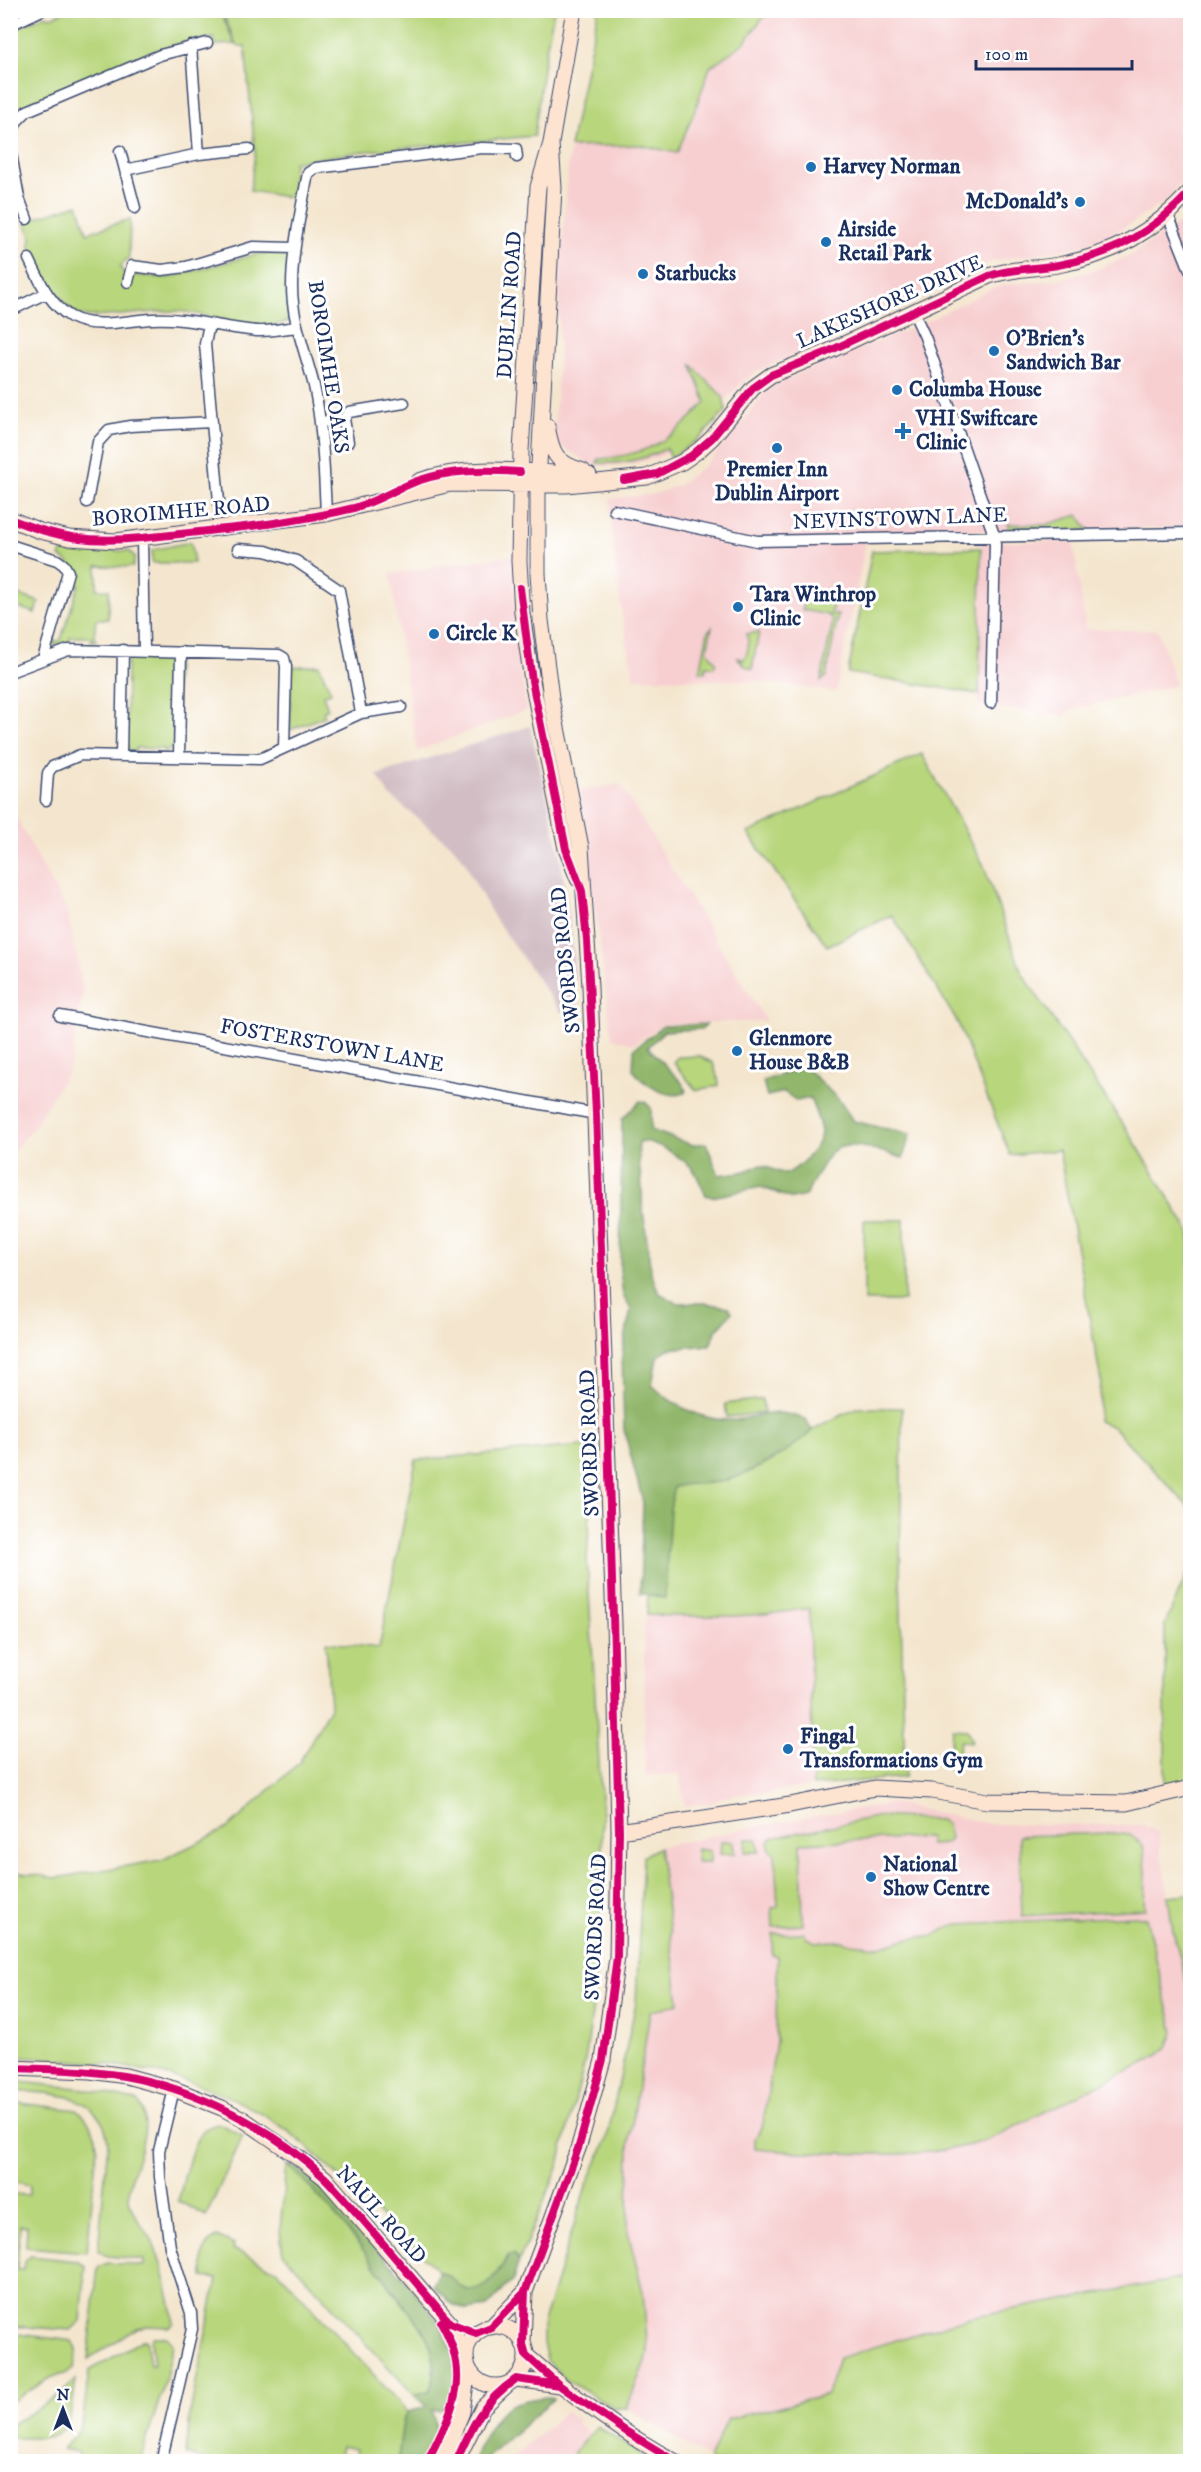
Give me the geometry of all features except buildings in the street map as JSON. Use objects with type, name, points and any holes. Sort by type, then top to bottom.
[{"type":"main road","name":"DUBLIN ROAD","points":[[520,478],[538,187],[551,143],[574,10]]},
{"type":"main road","name":"DUBLIN ROAD","points":[[538,478],[544,406],[554,188],[551,143]]},
{"type":"main road","name":"LAKESHORE DRIVE","points":[[538,478],[594,484],[657,474],[691,456],[712,438],[753,388],[771,375],[823,354],[1000,273],[1056,265],[1096,255],[1137,237],[1168,215],[1191,192]]},
{"type":"main road","points":[[544,406],[550,445],[557,458],[576,469],[595,475]]},
{"type":"main road","name":"BOROIMHE ROAD","points":[[10,519],[40,531],[69,538],[116,541],[326,514],[357,507],[441,474],[472,471],[520,478]]},
{"type":"main road","name":"LAKESHORE DRIVE","points":[[520,478],[595,475],[624,480]]},
{"type":"main road","name":"SWORDS ROAD","points":[[520,478],[520,570],[526,643],[566,849],[582,891]]},
{"type":"main road","name":"SWORDS ROAD","points":[[524,2350],[525,2292],[579,2146],[603,2060],[617,1957],[619,1831],[614,1612],[590,987],[582,891],[581,847],[552,698],[541,620],[537,541],[538,478]]},
{"type":"main road","points":[[619,1831],[790,1806],[875,1788],[932,1791],[987,1801],[1126,1803],[1191,1788]]},
{"type":"main road","name":"NAUL ROAD","points":[[10,2068],[90,2071],[126,2076],[174,2089],[243,2119],[325,2178],[450,2324],[467,2363]]},
{"type":"main road","name":"SWORDS ROAD","points":[[484,2330],[525,2292]]},
{"type":"main road","points":[[450,2324],[484,2330],[509,2330],[516,2334],[524,2350],[560,2385],[627,2432],[676,2462]]},
{"type":"main road","points":[[441,2462],[462,2412],[470,2340],[484,2330]]},
{"type":"main road","points":[[456,2462],[483,2407],[522,2371],[524,2350]]},
{"type":"main road","points":[[467,2363],[472,2375],[483,2384],[494,2386],[512,2381],[560,2385]]},
{"type":"street","points":[[10,24],[42,10]]},
{"type":"street","points":[[10,137],[17,120],[27,111],[160,55],[207,43]]},
{"type":"street","points":[[191,46],[199,154]]},
{"type":"street","points":[[10,148],[15,200],[27,219]]},
{"type":"street","name":"BOROIMHE OAKS","points":[[326,514],[321,422],[314,385],[297,327],[292,289],[294,248],[308,173],[316,168],[482,148],[516,149],[517,157]]},
{"type":"street","points":[[125,170],[199,154],[249,149]]},
{"type":"street","points":[[120,151],[135,208]]},
{"type":"street","points":[[1168,215],[1191,270]]},
{"type":"street","points":[[128,282],[132,266],[162,270],[186,267],[253,247],[294,248]]},
{"type":"street","points":[[29,259],[46,293],[70,316],[83,322],[106,324],[154,318],[184,319],[258,331],[297,327]]},
{"type":"street","points":[[10,311],[46,293]]},
{"type":"street","points":[[913,311],[925,337],[994,535],[991,703]]},
{"type":"street","points":[[209,324],[205,344],[220,513]]},
{"type":"street","points":[[348,442],[344,419],[349,412],[404,403]]},
{"type":"street","points":[[321,422],[344,419]]},
{"type":"street","points":[[87,502],[98,442],[109,430],[130,426],[212,422]]},
{"type":"street","name":"NEVINSTOWN LANE","points":[[614,510],[757,541],[1191,533]]},
{"type":"street","points":[[142,538],[144,651]]},
{"type":"street","points":[[10,545],[57,560],[64,564],[68,572],[43,659]]},
{"type":"street","points":[[238,549],[266,551],[296,561],[339,590],[361,713]]},
{"type":"street","points":[[10,672],[68,650],[279,655],[284,658],[286,666],[284,748]]},
{"type":"street","points":[[121,756],[123,650]]},
{"type":"street","points":[[179,757],[181,652]]},
{"type":"street","points":[[46,800],[47,779],[52,767],[81,755],[260,759],[361,713],[401,707]]},
{"type":"street","name":"FOSTERSTOWN LANE","points":[[60,1016],[596,1114]]},
{"type":"street","points":[[161,2462],[192,2329],[191,2313],[170,2247],[160,2177],[159,2151],[174,2089]]},
{"type":"shaded area","name":"Airside Retail Park","points":[[768,11],[1190,11],[1190,173],[1165,202],[1122,229],[1079,247],[997,260],[968,270],[846,332],[757,371],[739,386],[679,448],[654,459],[629,464],[607,466],[591,464],[557,444],[554,432],[559,351],[559,275],[570,147],[632,146],[677,152],[692,124],[703,84],[711,66],[745,44]]},
{"type":"shaded area","name":"Airside Retail Park","points":[[1190,215],[1190,528],[868,532],[836,692],[758,681],[634,678],[614,557],[610,499],[655,494],[679,485],[703,467],[735,432],[766,391],[784,379],[915,327],[993,288],[1008,284],[1057,280],[1098,269],[1131,255]]},
{"type":"shaded area","points":[[1073,541],[1086,629],[1158,630],[1176,685],[1067,711],[1065,716],[978,705],[982,542]]},
{"type":"shaded area","points":[[513,555],[516,628],[527,710],[417,751],[390,574]]},
{"type":"shaded area","points":[[530,726],[560,853],[572,935],[577,1011],[561,1012],[495,919],[466,863],[453,847],[389,795],[377,775]]},
{"type":"shaded area","points":[[620,784],[766,1021],[663,1024],[634,1044],[612,1038],[580,791]]},
{"type":"shaded area","points":[[10,806],[67,911],[83,990],[70,1067],[35,1125],[11,1152]]},
{"type":"shaded area","points":[[810,1608],[813,1786],[762,1794],[727,1796],[713,1803],[685,1806],[679,1774],[645,1776],[644,1623],[647,1615],[703,1617],[783,1613]]},
{"type":"shaded area","name":"National Show Centre","points":[[893,1803],[990,1824],[1143,1825],[1158,1832],[1173,1931],[1190,1995],[1190,2277],[970,2317],[827,2395],[728,2419],[709,2459],[627,2408],[648,2353],[643,2292],[628,2232],[629,2144],[650,2012],[679,2003],[659,1847],[743,1829]]},
{"type":"shaded area","points":[[566,2411],[578,2420],[576,2423],[590,2434],[574,2452],[574,2461],[508,2462]]},
{"type":"green space","points":[[67,10],[220,11],[235,44],[215,45],[214,38],[191,41],[144,54],[33,102],[21,108],[11,120],[11,31],[46,15],[51,17]]},
{"type":"green space","points":[[598,10],[768,11],[744,43],[710,67],[677,153],[640,145],[570,147]]},
{"type":"green space","points":[[222,11],[554,11],[544,60],[534,136],[358,152],[294,162],[293,198],[250,191],[255,153],[245,46],[237,46]]},
{"type":"green space","points":[[78,204],[87,233],[130,219],[129,257],[120,267],[125,274],[168,278],[257,254],[289,253],[287,289],[289,321],[275,325],[248,325],[177,311],[110,316],[77,314],[57,294],[37,263],[30,247],[30,234],[24,222]]},
{"type":"green space","points":[[691,364],[723,397],[726,411],[701,437],[671,458],[666,449],[632,460],[597,463],[599,459],[632,454],[659,443],[694,415],[706,402]]},
{"type":"green space","points":[[1078,515],[1089,530],[1009,532],[1008,524],[1045,525]]},
{"type":"green space","points":[[191,542],[194,563],[152,563],[152,550]]},
{"type":"green space","points":[[981,548],[979,694],[848,673],[872,551]]},
{"type":"green space","points":[[63,549],[129,551],[135,557],[133,567],[97,566],[97,589],[109,590],[108,619],[96,619],[94,638],[96,640],[91,641],[91,637],[70,637],[69,645],[54,646],[54,640],[60,642],[79,585],[72,583],[71,568],[60,557]]},
{"type":"green space","points":[[11,592],[39,602],[35,613],[11,605]]},
{"type":"green space","points":[[814,595],[834,599],[831,614],[838,615],[826,677],[821,681],[833,620],[828,615],[802,610],[804,601]]},
{"type":"green space","points":[[712,627],[707,650],[716,663],[714,667],[706,666],[705,672],[700,672],[708,631]]},
{"type":"green space","points":[[759,632],[752,669],[745,666],[737,657],[743,660],[747,654],[746,634]]},
{"type":"green space","points":[[134,656],[147,656],[147,660],[166,661],[166,657],[176,663],[174,747],[164,753],[164,749],[136,748],[135,752],[130,751],[126,744],[127,662]]},
{"type":"green space","points":[[319,665],[331,692],[323,695],[328,709],[323,712],[325,716],[290,730],[291,667]]},
{"type":"green space","points":[[922,754],[983,864],[1022,973],[1133,1139],[1190,1233],[1190,1508],[1113,1427],[1098,1421],[1101,1381],[1059,1150],[1010,1155],[958,1023],[892,915],[827,946],[748,833]]},
{"type":"green space","points":[[707,1024],[701,1029],[664,1031],[648,1047],[682,1083],[686,1090],[685,1093],[670,1094],[656,1089],[633,1070],[634,1049],[663,1026]]},
{"type":"green space","points":[[700,1056],[713,1063],[719,1082],[718,1086],[696,1090],[673,1062],[678,1057]]},
{"type":"green space","points":[[805,1067],[839,1100],[853,1121],[910,1134],[903,1158],[858,1146],[841,1147],[833,1151],[826,1159],[805,1196],[792,1199],[761,1187],[712,1197],[706,1195],[693,1169],[682,1160],[659,1146],[644,1141],[639,1142],[642,1202],[651,1273],[659,1293],[677,1303],[704,1303],[729,1307],[732,1312],[716,1331],[710,1345],[668,1349],[657,1357],[652,1385],[670,1400],[702,1416],[736,1420],[778,1413],[806,1419],[812,1431],[783,1453],[735,1478],[674,1487],[670,1509],[665,1598],[640,1593],[643,1502],[624,1430],[622,1354],[631,1309],[623,1296],[620,1269],[622,1119],[640,1101],[645,1102],[651,1108],[651,1130],[692,1145],[706,1143],[719,1175],[742,1172],[761,1165],[785,1174],[796,1168],[808,1156],[818,1143],[821,1131],[810,1098],[797,1101],[784,1092],[767,1096],[763,1081]]},
{"type":"green space","points":[[864,1220],[904,1220],[904,1301],[864,1301]]},
{"type":"green space","points":[[762,1399],[764,1413],[727,1417],[725,1404]]},
{"type":"green space","points":[[857,1408],[902,1408],[900,1572],[905,1777],[813,1786],[809,1608],[749,1615],[647,1615],[653,1477],[766,1456]]},
{"type":"green space","points":[[594,1445],[587,1560],[602,1814],[602,1898],[593,2007],[585,2061],[558,2168],[519,2261],[515,2255],[509,2255],[490,2281],[484,2286],[470,2290],[439,2272],[300,2140],[254,2109],[221,2094],[154,2072],[83,2061],[11,2057],[10,1871],[56,1878],[162,1860],[228,1828],[299,1763],[330,1707],[326,1642],[379,1648],[416,1460]]},
{"type":"green space","points":[[1190,1567],[1190,1787],[1165,1794],[1165,1625]]},
{"type":"green space","points":[[952,1729],[967,1730],[972,1742],[960,1741],[957,1768],[948,1768]]},
{"type":"green space","points":[[881,1816],[941,1820],[947,1825],[950,1839],[945,1844],[930,1845],[929,1837],[801,1843],[803,1925],[773,1927],[772,1908],[778,1907],[775,1853],[770,1851],[769,1842],[772,1838]]},
{"type":"green space","points":[[1112,1833],[1130,1835],[1143,1845],[1146,1870],[1145,1909],[1022,1916],[1019,1836]]},
{"type":"green space","points":[[746,1839],[757,1839],[759,1852],[745,1852]]},
{"type":"green space","points":[[721,1841],[732,1841],[735,1854],[720,1854]]},
{"type":"green space","points":[[659,1847],[679,2003],[650,2012],[629,2144],[628,2232],[643,2292],[648,2353],[627,2408],[614,2408],[566,2380],[547,2360],[543,2343],[543,2322],[586,2187],[607,2139],[636,2003],[643,1856]]},
{"type":"green space","points":[[697,1849],[710,1851],[710,1862],[696,1862]]},
{"type":"green space","points":[[1190,1894],[1190,1995],[1173,1931],[1168,1896]]},
{"type":"green space","points":[[1136,1916],[1146,1918],[1174,2032],[1168,2047],[1157,2056],[988,2140],[969,2145],[932,2152],[896,2154],[755,2149],[755,2139],[763,2124],[776,2042],[777,1956],[772,1955],[773,1934],[805,1933],[805,1937],[815,1942],[842,1941],[879,1947],[906,1939],[935,1935],[959,1924]]},
{"type":"green space","points":[[11,2081],[86,2089],[138,2101],[145,2125],[141,2148],[130,2182],[129,2201],[134,2214],[150,2237],[160,2262],[174,2323],[169,2327],[137,2328],[88,2359],[98,2267],[108,2263],[144,2266],[144,2260],[108,2256],[98,2251],[108,2142],[103,2125],[96,2113],[85,2104],[72,2098],[11,2091]]},
{"type":"green space","points":[[11,2102],[76,2110],[85,2117],[96,2137],[87,2252],[26,2247],[27,2226],[20,2225],[17,2270],[23,2270],[24,2262],[31,2256],[76,2261],[86,2266],[81,2321],[71,2330],[11,2326],[11,2194],[29,2195],[30,2185],[11,2181]]},
{"type":"green space","points":[[220,2124],[243,2136],[206,2216],[178,2201],[198,2137],[206,2129]]},
{"type":"green space","points":[[286,2165],[345,2227],[422,2329],[431,2348],[435,2370],[429,2391],[414,2395],[283,2253],[280,2230]]},
{"type":"green space","points":[[286,2165],[297,2168],[322,2190],[406,2280],[442,2327],[455,2359],[455,2384],[449,2409],[432,2410],[438,2435],[427,2461],[398,2460],[403,2421],[408,2412],[427,2407],[414,2395],[429,2391],[434,2377],[433,2355],[428,2341],[415,2319],[345,2227]]},
{"type":"green space","points":[[217,2237],[234,2245],[233,2249],[277,2270],[408,2412],[403,2421],[398,2460],[354,2461],[356,2449],[341,2446],[338,2461],[300,2455],[298,2461],[213,2462],[186,2455],[190,2413],[217,2279],[203,2277],[203,2254],[207,2245]]},
{"type":"green space","points":[[509,2255],[515,2255],[519,2261],[513,2280],[487,2307],[467,2310],[450,2303],[433,2285],[439,2272],[449,2276],[463,2288],[477,2289],[490,2281]]},
{"type":"green space","points":[[1190,2277],[1190,2461],[712,2462],[709,2459],[728,2419],[827,2395],[839,2358],[970,2317]]},
{"type":"green space","points":[[11,2333],[72,2341],[77,2348],[74,2368],[65,2374],[52,2377],[11,2402]]},
{"type":"green space","points":[[153,2337],[167,2337],[173,2345],[165,2382],[140,2461],[81,2461],[78,2452],[62,2449],[78,2431],[83,2419],[89,2371],[144,2339],[146,2339],[150,2365],[154,2365],[151,2341]]},
{"type":"green space","points":[[76,2379],[71,2412],[62,2430],[55,2435],[44,2437],[11,2438],[11,2425],[59,2396]]},
{"type":"green space","points":[[547,2397],[553,2399],[483,2461],[475,2461],[478,2447],[501,2412],[524,2401]]},
{"type":"green space","points":[[597,2426],[651,2461],[574,2461],[574,2452]]},
{"type":"cycle path","points":[[624,480],[657,474],[691,456],[712,438],[753,388],[771,375],[823,354],[989,276],[1006,271],[1078,261],[1114,248],[1131,240],[1162,219],[1190,192]]},
{"type":"cycle path","points":[[10,519],[43,531],[75,538],[107,540],[142,538],[328,514],[354,508],[417,481],[443,474],[481,471],[520,472]]},
{"type":"cycle path","points":[[520,588],[532,681],[566,849],[582,891],[587,940],[608,1437],[619,1831],[617,1957],[603,2060],[579,2146],[525,2292],[523,2344],[526,2355],[559,2385],[627,2432],[676,2462]]},
{"type":"cycle path","points":[[10,2068],[96,2072],[151,2082],[206,2101],[258,2127],[282,2143],[325,2178],[450,2323],[476,2333],[491,2327],[525,2292]]},
{"type":"cycle path","points":[[427,2462],[451,2410],[455,2394],[456,2360],[451,2342],[441,2322],[447,2319]]},
{"type":"cycle path","points":[[456,2462],[467,2437],[486,2406],[516,2379],[559,2385]]},
{"type":"place","name":"Harvey Norman","points":[[811,167]]},
{"type":"place","name":"McDonald's","points":[[1080,202]]},
{"type":"place","name":"Airside Retail Park","points":[[826,242]]},
{"type":"place","name":"Starbucks","points":[[643,274]]},
{"type":"place","name":"O'Brien's Sandwich Bar","points":[[994,351]]},
{"type":"place","name":"Columba House","points":[[897,390]]},
{"type":"place","name":"VHI Swiftcare Clinic","points":[[903,431]]},
{"type":"place","name":"Premier Inn Dublin Airport","points":[[777,448]]},
{"type":"place","name":"Tara Winthrop Clinic","points":[[738,607]]},
{"type":"place","name":"Circle K","points":[[434,634]]},
{"type":"place","name":"Glenmore House B&B","points":[[737,1051]]},
{"type":"place","name":"Fingal Transformations Gym","points":[[788,1749]]},
{"type":"place","name":"National Show Centre","points":[[871,1877]]}]
